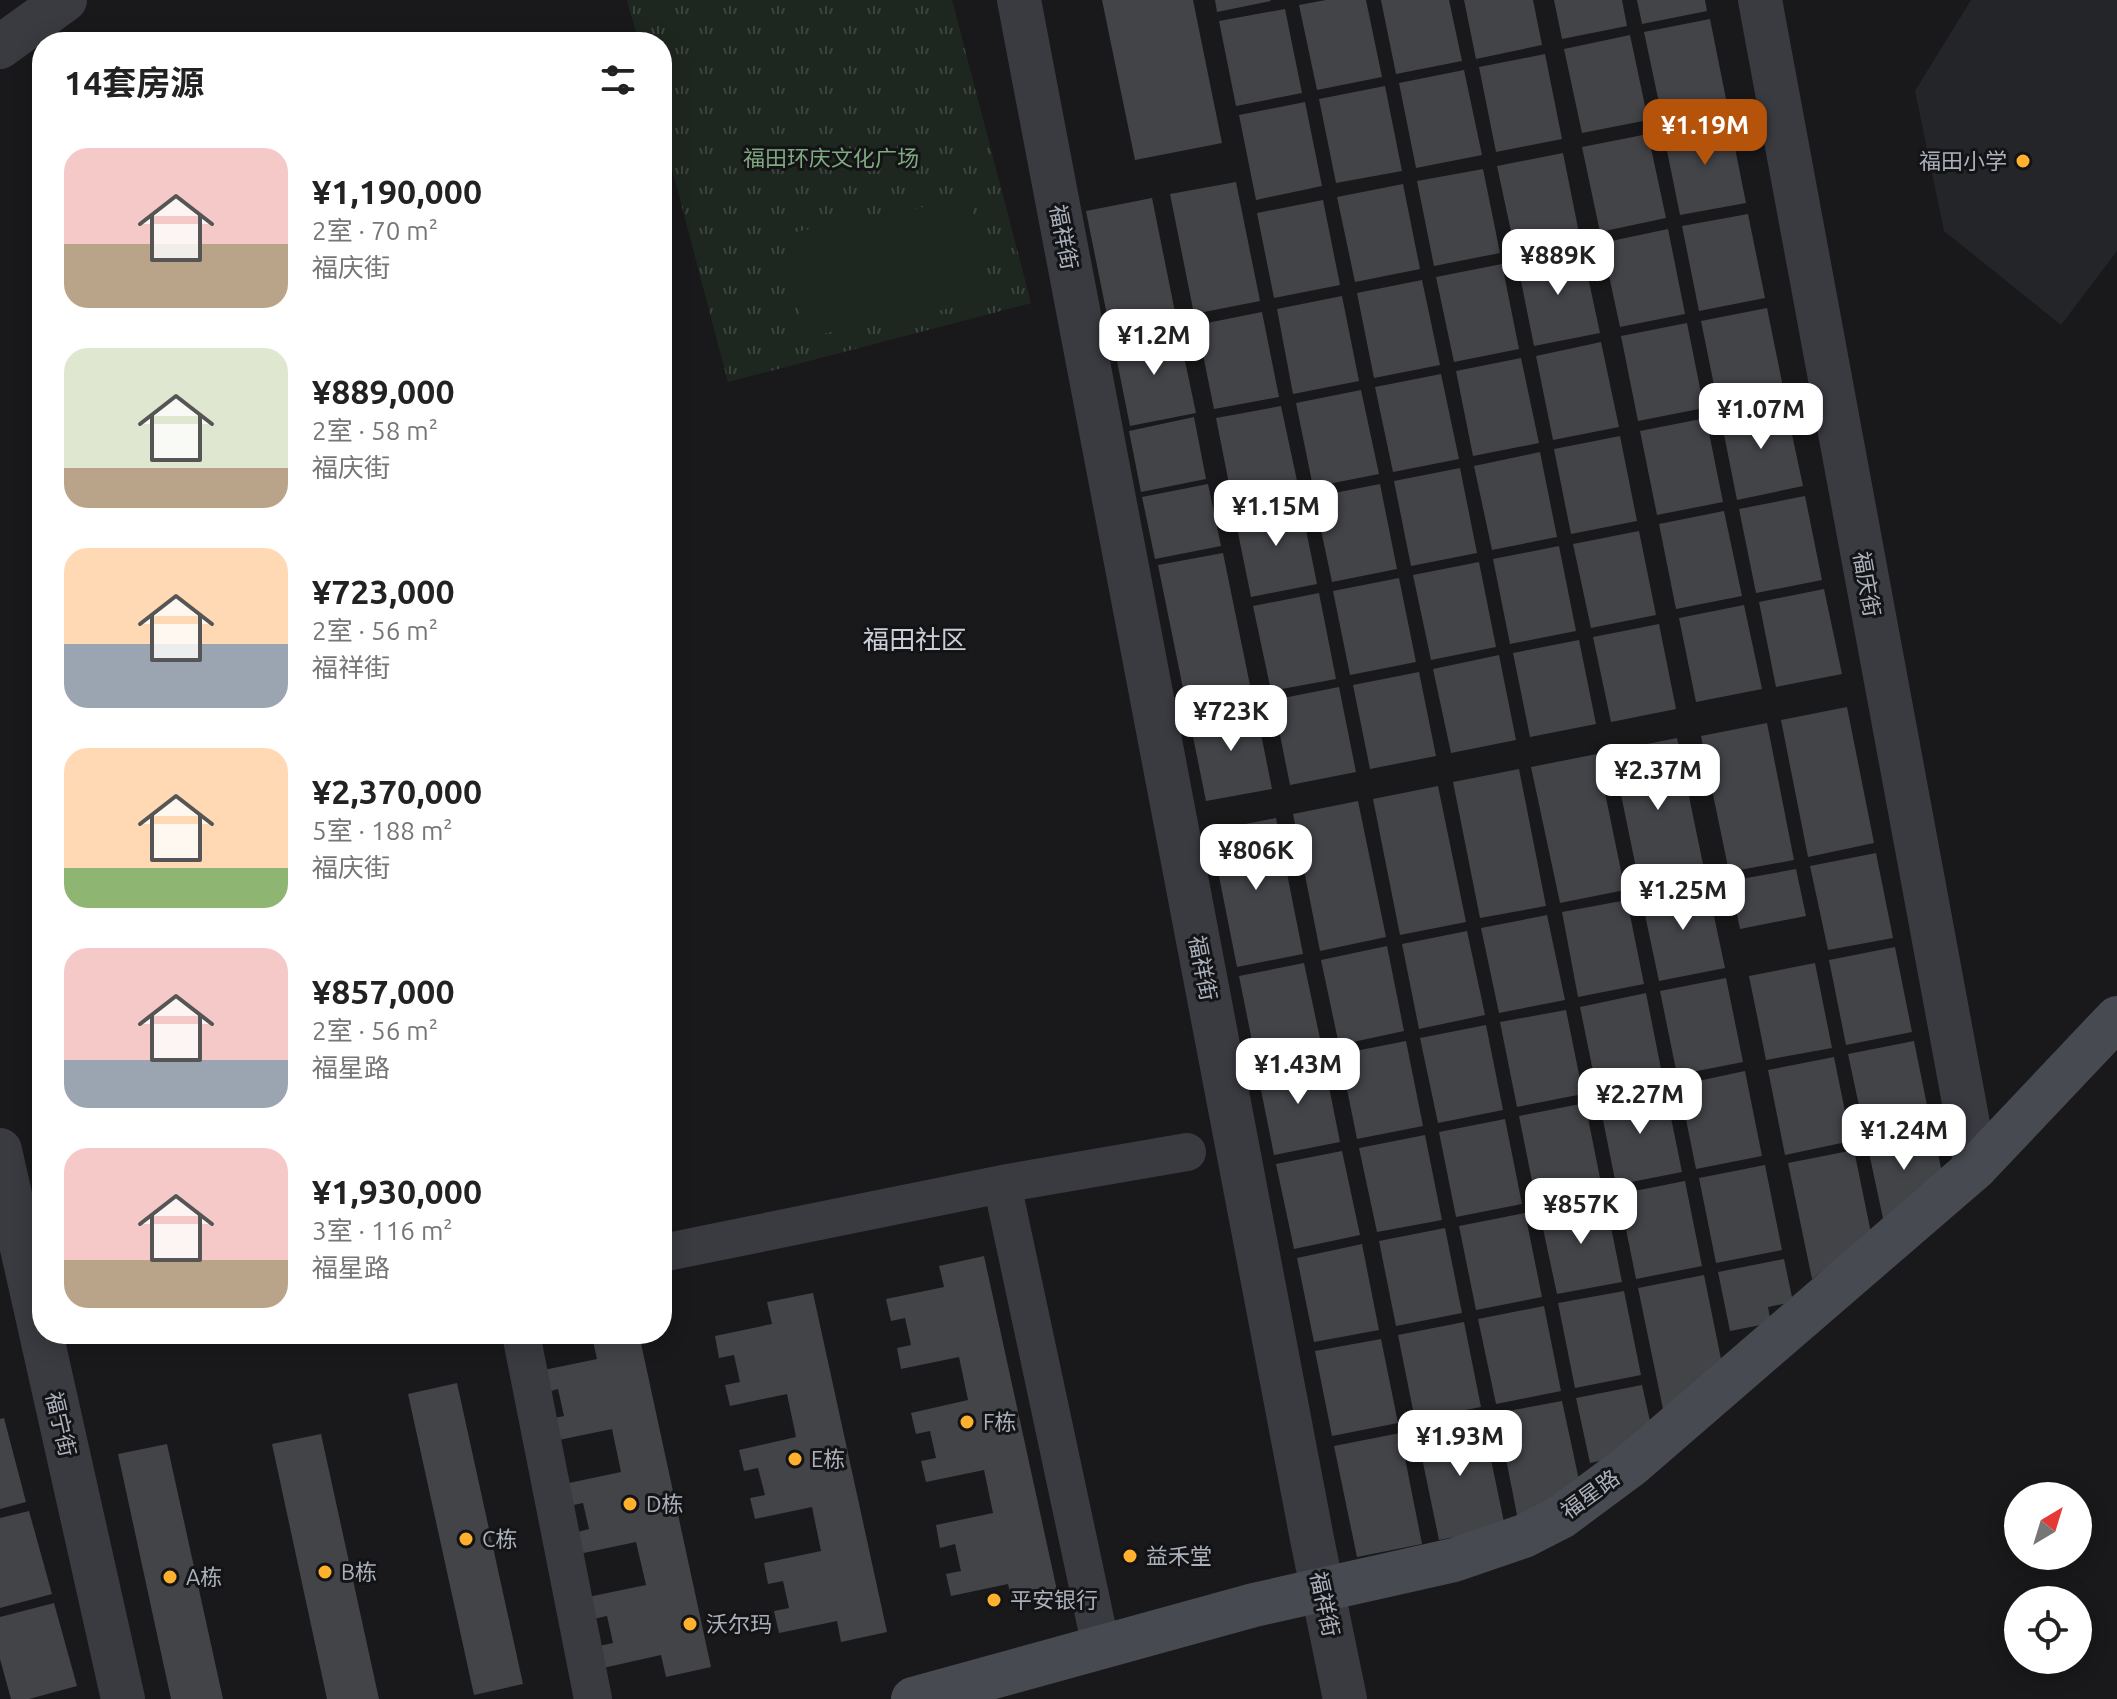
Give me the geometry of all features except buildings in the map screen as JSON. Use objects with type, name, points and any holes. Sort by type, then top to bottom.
[{"type":"main road","name":"福星路","points":[[913,1699],[1254,1605],[1494,1548],[1561,1517],[1631,1465],[1976,1167],[2117,1018]]},
{"type":"street","points":[[0,47],[65,0]]},
{"type":"street","name":"福祥街","points":[[1019,0],[1345,1699]]},
{"type":"street","name":"福庆街","points":[[1760,0],[1976,1167]]},
{"type":"street","name":"福宁街","points":[[0,1150],[32,1293]]},
{"type":"street","points":[[672,1251],[1002,1184],[1187,1152]]},
{"type":"street","points":[[1002,1184],[1101,1647]]},
{"type":"street","name":"福宁街","points":[[43,1344],[123,1699]]},
{"type":"street","points":[[523,1344],[593,1699]]},
{"type":"shaded area","name":"福田小学","points":[[1971,0],[2117,0],[2117,251],[2061,325],[1944,231],[1915,91]]},
{"type":"green space","name":"福田环庆文化广场","points":[[627,0],[952,0],[1031,303],[728,382],[672,169],[672,32],[636,32]]},
{"type":"green space","points":[[970,198],[991,300],[806,337],[785,234]]},
{"type":"place","name":"福田小学","points":[[2023,161]]},
{"type":"place","name":"F栋","points":[[967,1422]]},
{"type":"place","name":"E栋","points":[[795,1459]]},
{"type":"place","name":"D栋","points":[[630,1504]]},
{"type":"place","name":"C栋","points":[[466,1539]]},
{"type":"place","name":"益禾堂","points":[[1130,1556]]},
{"type":"place","name":"B栋","points":[[325,1572]]},
{"type":"place","name":"A栋","points":[[170,1577]]},
{"type":"place","name":"平安银行","points":[[994,1600]]},
{"type":"place","name":"沃尔玛","points":[[690,1624]]},
{"type":"district","name":"福田社区","points":[[915,640]]}]
